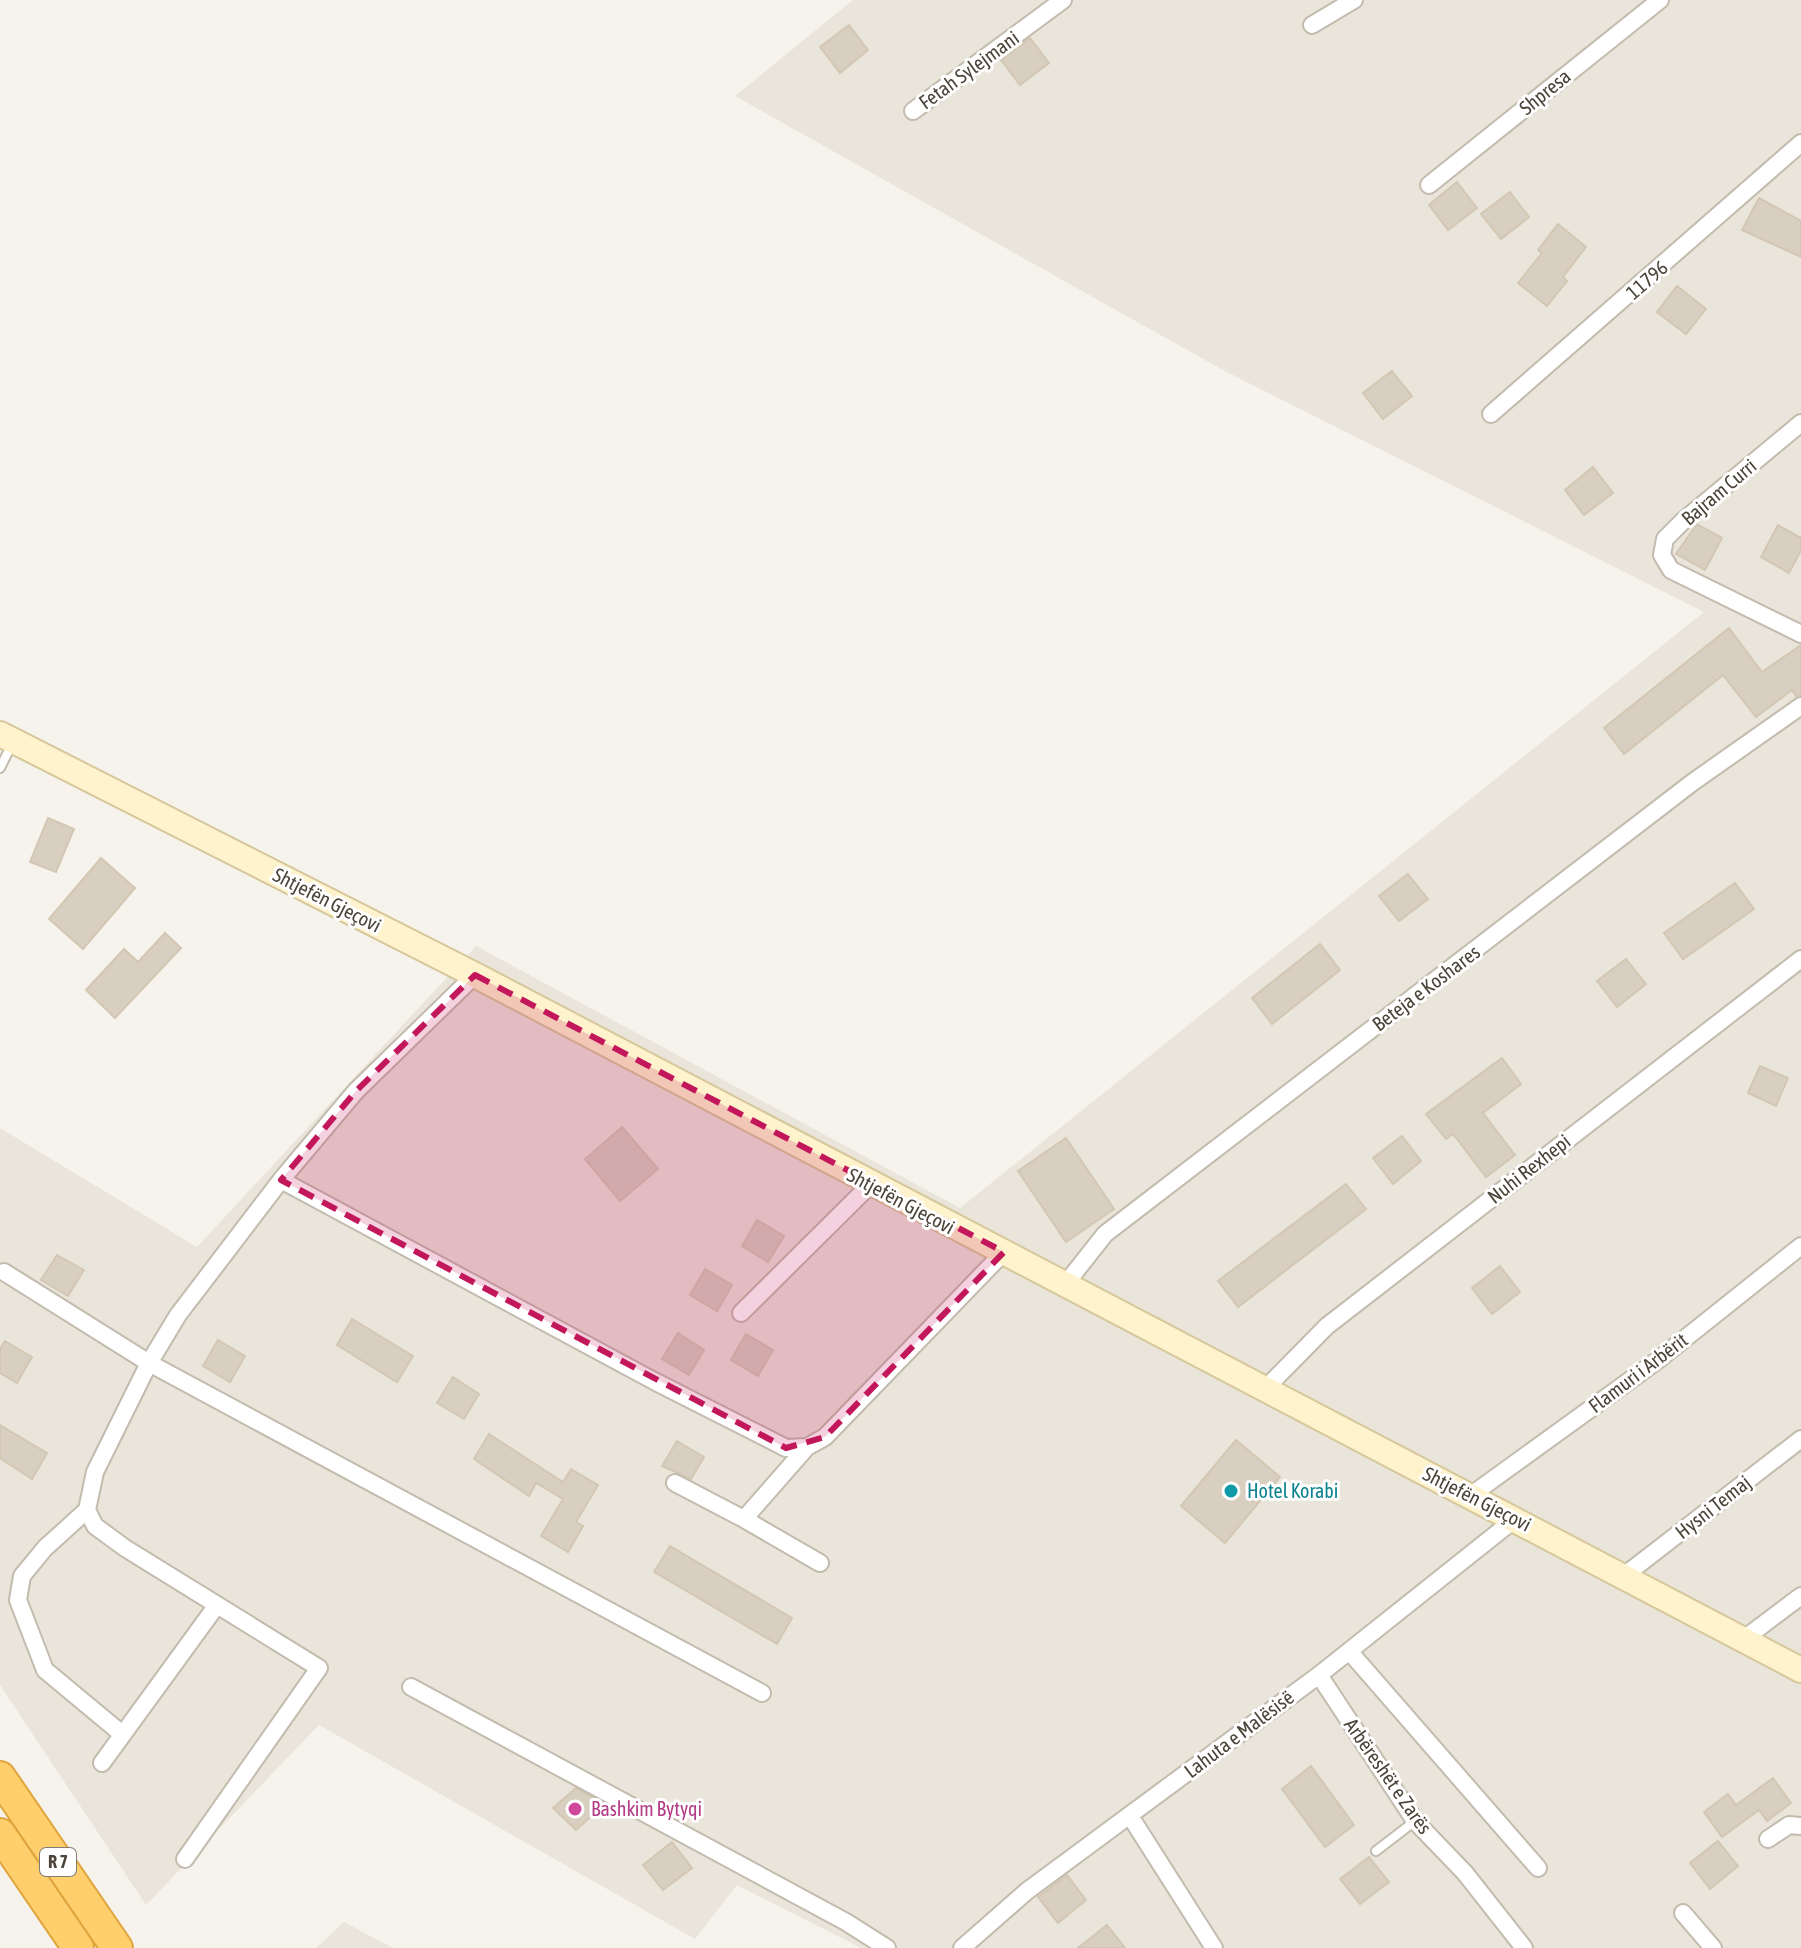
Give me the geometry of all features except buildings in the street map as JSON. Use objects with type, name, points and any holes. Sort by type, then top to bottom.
[{"type":"highway","name":"R 7","points":[[0,1777],[117,1948]]},
{"type":"highway","name":"R 7","points":[[0,1834],[78,1948]]},
{"type":"street","name":"Fetah Sylejmani","points":[[913,111],[1063,0]]},
{"type":"street","points":[[1312,25],[1354,0]]},
{"type":"street","name":"Shpresa","points":[[1429,185],[1660,0]]},
{"type":"street","name":"11796","points":[[1491,414],[1801,143]]},
{"type":"street","name":"Bajram Curri","points":[[1801,423],[1683,521],[1665,539],[1662,555],[1671,570],[1801,634]]},
{"type":"street","name":"Beteja e Koshares","points":[[1064,1286],[1116,1225],[1693,782],[1801,706]]},
{"type":"street","name":"Shtjefën Gjeçovi","points":[[7,738],[475,975],[870,1185],[1625,1575],[1801,1670]]},
{"type":"street","name":"Nuhi Rexhepi","points":[[1265,1389],[1327,1326],[1801,959]]},
{"type":"street","points":[[122,1734],[45,1670],[18,1600],[22,1576],[45,1548],[87,1510],[95,1472],[149,1363],[178,1315],[281,1180],[356,1091],[475,975]]},
{"type":"street","points":[[281,1180],[704,1405],[762,1439],[786,1448],[807,1447]]},
{"type":"street","points":[[741,1313],[870,1185]]},
{"type":"street","name":"Flamuri i Arbërit","points":[[1470,1496],[1658,1360],[1801,1246]]},
{"type":"street","points":[[744,1519],[807,1447],[847,1417],[952,1302],[1004,1252]]},
{"type":"street","points":[[4,1272],[149,1363],[762,1693]]},
{"type":"street","name":"Hysni Temaj","points":[[1625,1575],[1801,1439]]},
{"type":"street","points":[[675,1483],[820,1563]]},
{"type":"street","points":[[87,1510],[95,1526],[319,1668],[185,1859]]},
{"type":"street","name":"Lahuta e Malësisë","points":[[962,1948],[1027,1891],[1319,1675],[1515,1519]]},
{"type":"street","points":[[1744,1639],[1801,1596]]},
{"type":"street","points":[[102,1763],[217,1605]]},
{"type":"street","points":[[1349,1651],[1538,1868]]},
{"type":"street","name":"Arbëreshët e Zarës","points":[[1319,1675],[1415,1821],[1465,1873],[1524,1948]]},
{"type":"street","points":[[411,1687],[846,1922],[887,1948]]},
{"type":"street","points":[[1130,1816],[1214,1948]]},
{"type":"street","points":[[1768,1839],[1789,1825],[1801,1826]]},
{"type":"street","points":[[1683,1913],[1713,1948]]},
{"type":"lane","points":[[0,768],[7,738]]},
{"type":"lane","points":[[1376,1851],[1415,1821]]},
{"type":"highlighted area","points":[[475,975],[1004,1252],[825,1437],[786,1448],[281,1180],[356,1091]]},
{"type":"shaded area","points":[[853,0],[1801,0],[1801,1948],[861,1948],[737,1885],[695,1939],[319,1725],[146,1905],[0,1685],[0,1128],[197,1247],[476,946],[960,1208],[1704,612],[1221,369],[735,96]]},
{"type":"shaded area","points":[[344,1922],[393,1948],[316,1948]]},
{"type":"place","name":"Hotel Korabi","points":[[1231,1491]]},
{"type":"place","name":"Bashkim Bytyqi","points":[[575,1809]]}]
